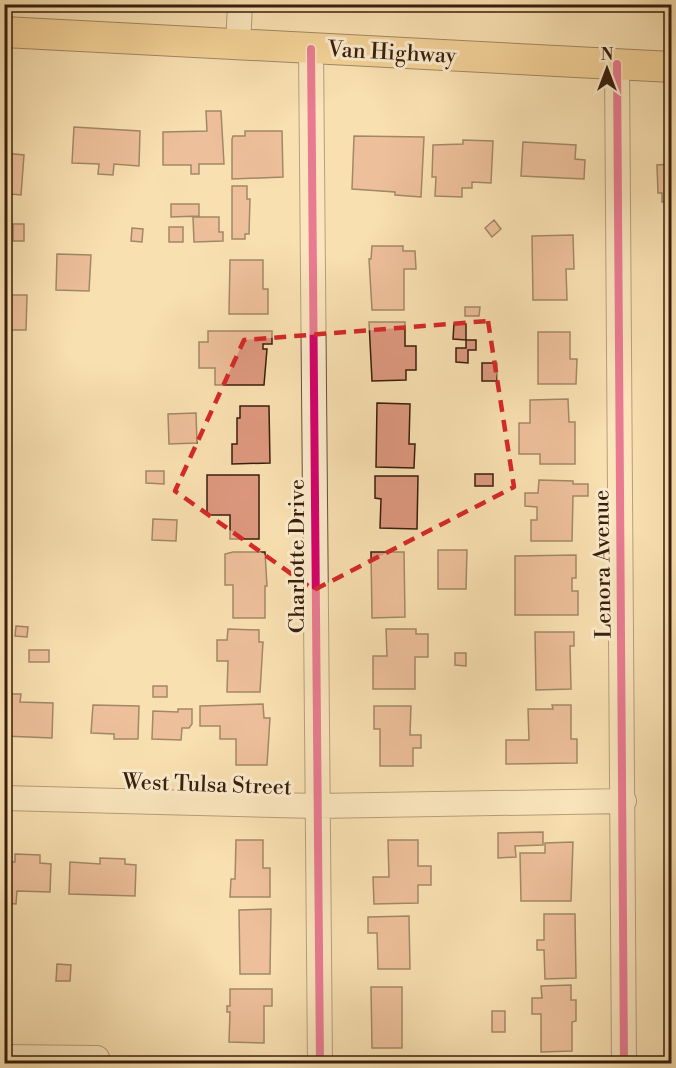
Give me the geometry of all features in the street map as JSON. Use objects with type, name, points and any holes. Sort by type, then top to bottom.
[{"type":"main road","name":"Van Highway","points":[[4,32],[672,67]]},
{"type":"street","points":[[238,45],[240,4]]},
{"type":"street","name":"Charlotte Drive","points":[[311,49],[320,1064]]},
{"type":"street","name":"Lenora Avenue","points":[[617,64],[624,801],[624,1064]]},
{"type":"street","name":"West Tulsa Street","points":[[4,798],[317,806],[624,801]]},
{"type":"street","points":[[4,1058],[97,1058],[97,1064]]},
{"type":"highlighted area","points":[[488,321],[514,487],[314,590],[175,491],[244,340]]},
{"type":"building","points":[[206,111],[221,111],[224,164],[199,164],[199,174],[191,174],[191,165],[163,165],[163,132],[207,131]]},
{"type":"building","points":[[74,127],[140,131],[139,166],[114,164],[113,175],[98,174],[99,164],[72,163]]},
{"type":"building","points":[[245,131],[282,131],[283,177],[232,179],[232,139],[233,136],[245,136]]},
{"type":"building","points":[[354,136],[424,137],[421,197],[395,195],[395,192],[352,189]]},
{"type":"building","points":[[463,140],[493,141],[491,183],[472,182],[472,188],[462,188],[462,197],[435,196],[436,177],[432,177],[433,145],[463,144]]},
{"type":"building","points":[[523,142],[576,145],[575,159],[585,160],[584,179],[521,176]]},
{"type":"building","points":[[4,153],[24,155],[21,195],[11,194],[10,208],[4,208]]},
{"type":"building","points":[[672,164],[672,202],[662,202],[662,193],[658,193],[657,165]]},
{"type":"building","points":[[232,186],[247,186],[247,199],[250,199],[249,234],[245,234],[245,239],[232,239]]},
{"type":"building","points":[[171,204],[199,204],[199,216],[171,217]]},
{"type":"building","points":[[193,217],[219,217],[219,232],[223,232],[223,241],[194,242]]},
{"type":"building","points":[[494,220],[501,229],[492,237],[485,228]]},
{"type":"building","points":[[13,224],[24,224],[24,241],[13,241]]},
{"type":"building","points":[[169,227],[183,227],[183,242],[169,242]]},
{"type":"building","points":[[132,228],[143,229],[142,242],[131,241]]},
{"type":"building","points":[[573,235],[574,269],[566,269],[567,300],[533,300],[532,236]]},
{"type":"building","points":[[372,246],[403,246],[403,251],[415,251],[416,269],[404,269],[404,310],[372,310],[369,259],[371,259]]},
{"type":"building","points":[[57,254],[91,255],[89,291],[56,290]]},
{"type":"building","points":[[230,260],[263,260],[263,289],[268,289],[268,314],[229,314]]},
{"type":"building","points":[[8,295],[27,295],[26,330],[7,330]]},
{"type":"building","points":[[465,307],[480,307],[479,316],[465,316]]},
{"type":"building","points":[[369,322],[405,322],[405,346],[416,346],[416,370],[406,370],[406,380],[372,381]]},
{"type":"building","points":[[454,323],[466,324],[466,340],[453,339]]},
{"type":"building","points":[[208,331],[272,331],[272,344],[263,344],[263,349],[267,349],[264,385],[215,385],[215,368],[199,368],[199,342],[208,342]]},
{"type":"building","points":[[538,332],[570,332],[570,359],[577,359],[576,384],[538,384]]},
{"type":"building","points":[[466,340],[476,340],[476,350],[468,350],[468,363],[456,362],[456,348],[466,348]]},
{"type":"building","points":[[482,363],[497,363],[497,381],[482,381]]},
{"type":"building","points":[[568,399],[569,422],[575,422],[575,464],[540,464],[540,454],[519,454],[519,423],[530,423],[530,400]]},
{"type":"building","points":[[377,403],[410,404],[409,444],[415,444],[414,468],[376,467]]},
{"type":"building","points":[[240,406],[269,406],[270,463],[232,464],[232,444],[237,444],[237,418],[240,418]]},
{"type":"building","points":[[196,413],[197,443],[169,444],[168,414]]},
{"type":"building","points":[[146,471],[164,471],[164,484],[146,483]]},
{"type":"building","points":[[475,474],[493,474],[493,486],[475,486]]},
{"type":"building","points":[[207,475],[259,475],[259,539],[230,539],[230,515],[207,515]]},
{"type":"building","points":[[375,476],[418,476],[417,529],[380,528],[381,499],[375,498]]},
{"type":"building","points":[[539,480],[588,484],[588,496],[573,496],[572,541],[531,541],[531,520],[537,520],[537,507],[525,506],[525,493],[538,493]]},
{"type":"building","points":[[153,519],[177,520],[176,541],[152,540]]},
{"type":"building","points":[[438,550],[467,550],[466,589],[438,589]]},
{"type":"building","points":[[265,552],[267,586],[265,586],[265,618],[233,618],[233,585],[225,585],[225,554]]},
{"type":"building","points":[[371,552],[404,552],[405,617],[372,618]]},
{"type":"building","points":[[576,555],[576,578],[572,578],[572,591],[578,591],[578,615],[515,615],[515,556]]},
{"type":"building","points":[[16,626],[28,627],[27,637],[15,636]]},
{"type":"building","points":[[228,629],[259,630],[259,642],[263,642],[260,692],[227,692],[228,661],[217,661],[217,640],[227,640]]},
{"type":"building","points":[[386,629],[416,629],[416,634],[428,634],[428,657],[415,657],[415,689],[373,689],[373,656],[387,656]]},
{"type":"building","points":[[535,632],[574,632],[574,646],[570,646],[571,689],[536,690]]},
{"type":"building","points":[[29,650],[49,650],[49,662],[29,662]]},
{"type":"building","points":[[455,653],[466,653],[466,666],[455,665]]},
{"type":"building","points":[[153,686],[167,686],[167,697],[153,697]]},
{"type":"building","points":[[5,694],[21,694],[20,702],[53,703],[52,738],[4,736]]},
{"type":"building","points":[[263,704],[264,718],[270,718],[267,765],[236,765],[236,739],[220,739],[220,726],[200,726],[200,706]]},
{"type":"building","points":[[93,705],[139,706],[138,739],[114,739],[114,734],[91,733]]},
{"type":"building","points":[[552,705],[571,705],[571,739],[577,739],[577,763],[506,764],[506,740],[529,740],[528,709],[553,709]]},
{"type":"building","points":[[374,706],[411,706],[410,735],[421,735],[421,748],[413,748],[413,766],[380,766],[380,729],[374,729]]},
{"type":"building","points":[[178,709],[192,709],[192,724],[189,728],[182,728],[181,740],[152,739],[153,711],[178,712]]},
{"type":"building","points":[[543,832],[543,845],[515,846],[516,857],[498,858],[498,833]]},
{"type":"building","points":[[236,840],[263,840],[263,868],[270,868],[270,897],[230,897],[231,879],[235,879]]},
{"type":"building","points":[[388,840],[418,840],[418,866],[431,866],[431,885],[418,885],[418,903],[374,904],[373,877],[389,877]]},
{"type":"building","points":[[573,842],[571,901],[521,901],[520,853],[545,853],[545,843]]},
{"type":"building","points":[[15,854],[40,855],[40,863],[51,864],[50,892],[17,891],[16,904],[4,903],[4,862],[15,862]]},
{"type":"building","points":[[100,858],[125,859],[125,864],[136,865],[135,896],[69,894],[70,862],[100,864]]},
{"type":"building","points":[[271,909],[270,974],[240,974],[239,910]]},
{"type":"building","points":[[544,914],[575,914],[576,978],[545,979],[544,950],[537,950],[537,940],[544,940]]},
{"type":"building","points":[[409,916],[410,969],[378,969],[377,933],[368,933],[368,917]]},
{"type":"building","points":[[57,964],[71,965],[70,981],[56,981]]},
{"type":"building","points":[[667,964],[672,964],[672,1029],[670,1029]]},
{"type":"building","points":[[571,985],[571,1000],[576,1000],[576,1021],[572,1022],[572,1051],[541,1052],[541,1014],[532,1014],[532,998],[542,998],[541,986]]},
{"type":"building","points":[[371,987],[402,987],[402,1048],[372,1048]]},
{"type":"building","points":[[230,989],[272,989],[272,1006],[264,1006],[264,1043],[229,1042],[230,1012],[227,1012],[227,1006],[230,1006]]},
{"type":"building","points":[[492,1011],[505,1011],[505,1032],[492,1032]]},
{"type":"cycle path","points":[[311,49],[320,1064]]},
{"type":"cycle path","points":[[617,64],[624,1064]]}]
